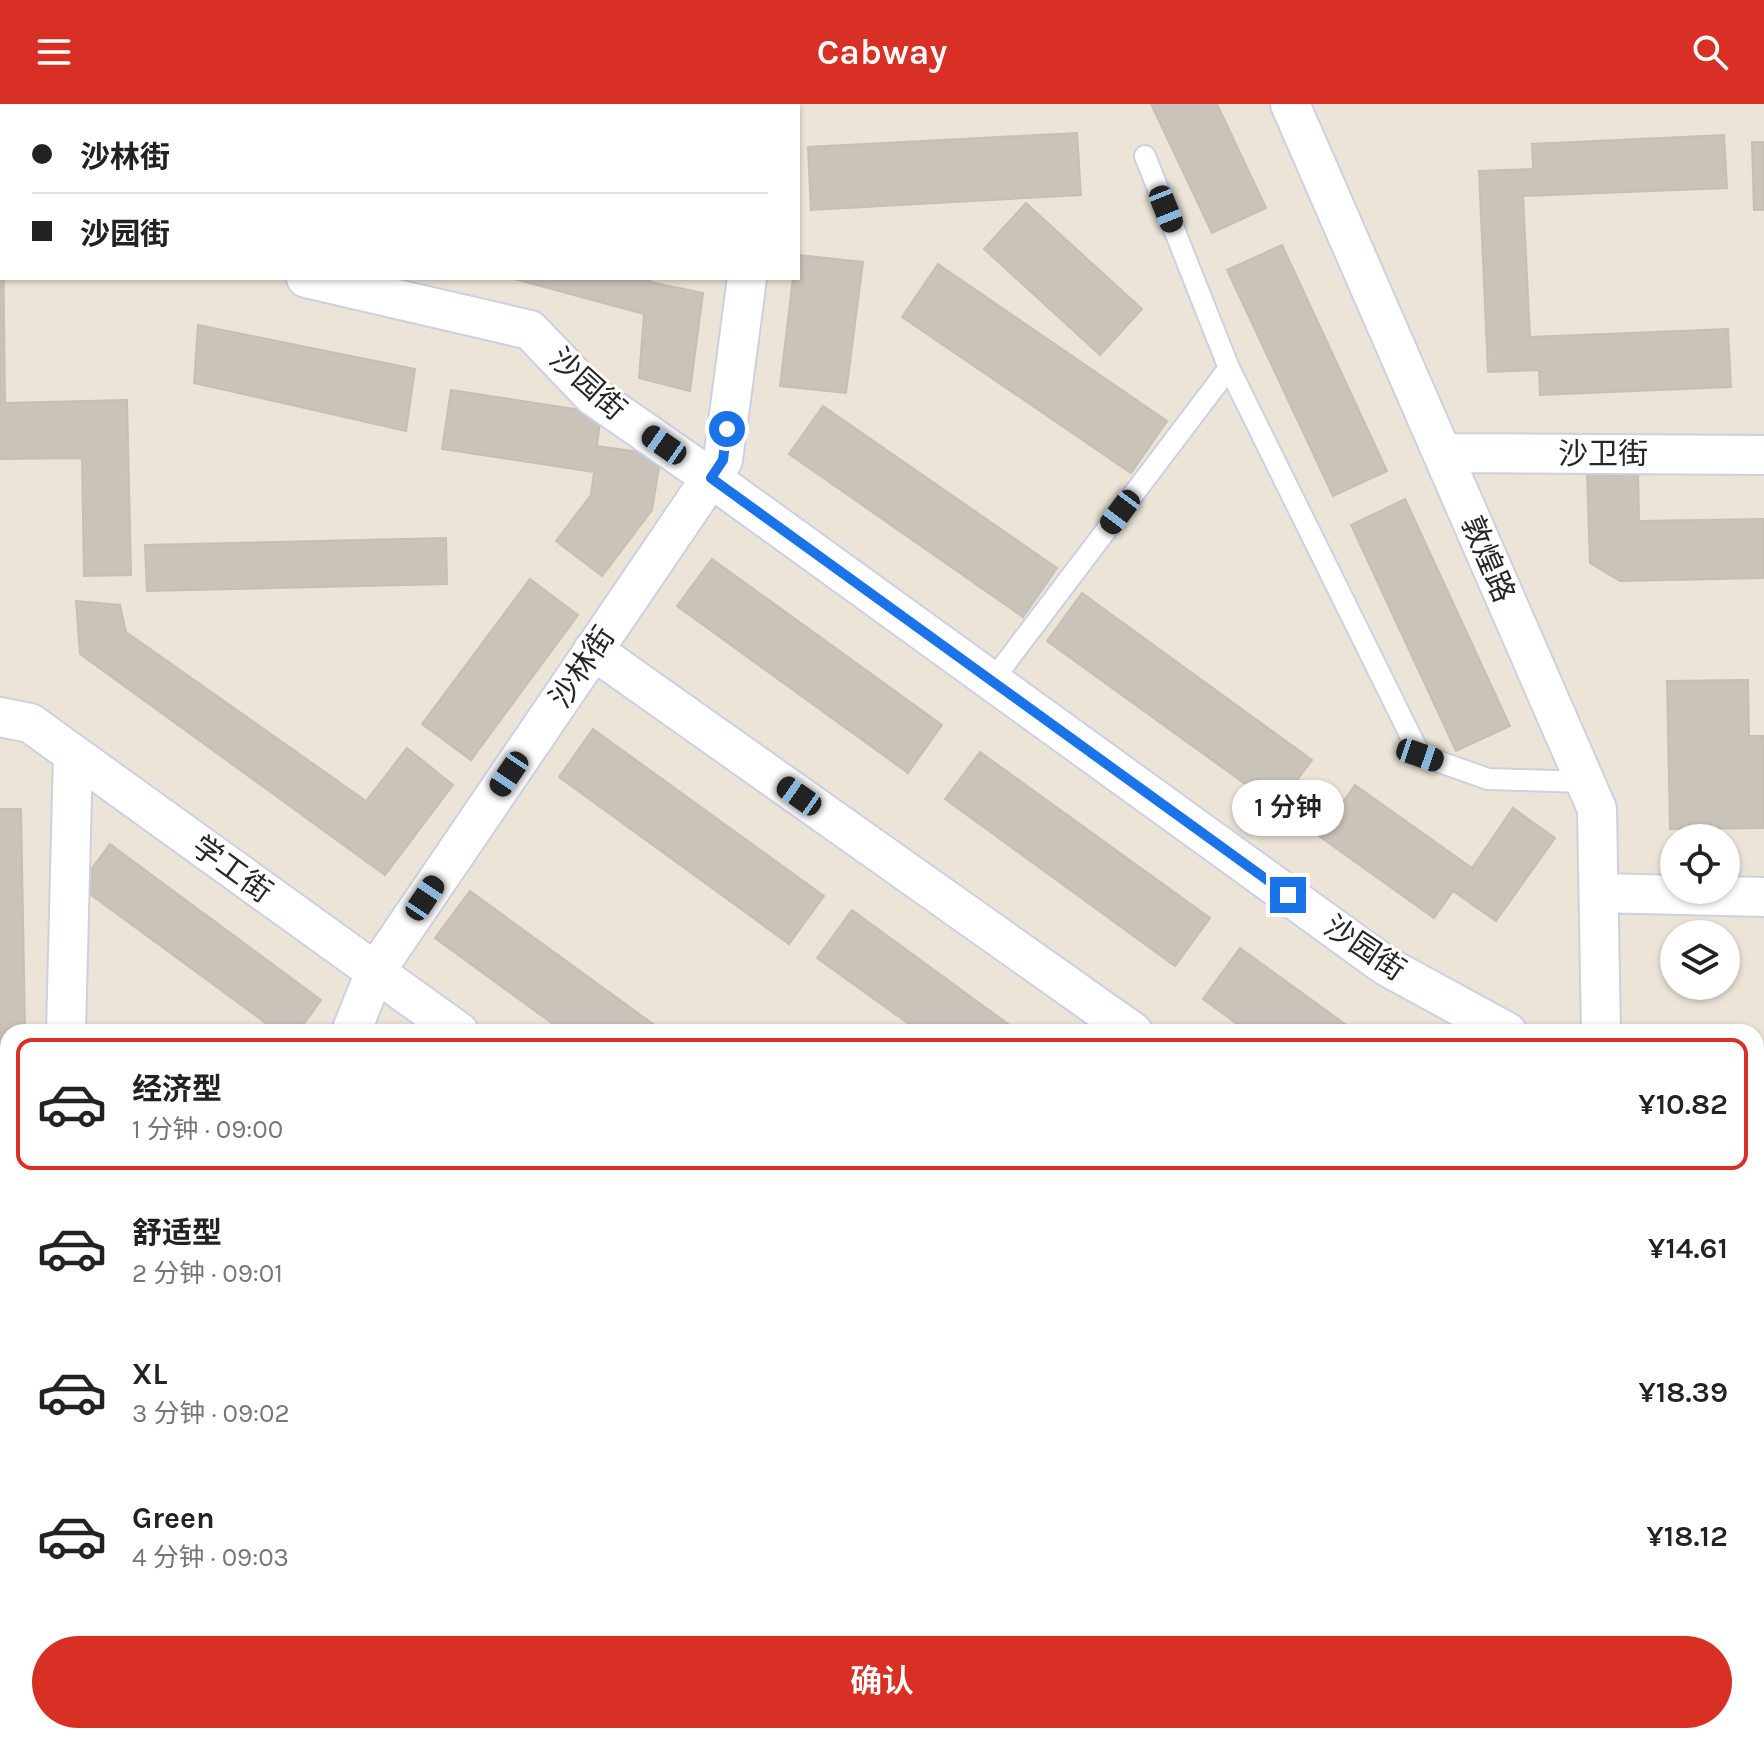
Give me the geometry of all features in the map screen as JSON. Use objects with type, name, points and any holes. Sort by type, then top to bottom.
[{"type":"street","name":"敦煌路","points":[[1290,104],[1597,809],[1601,1024]]},
{"type":"street","name":"沙园街","points":[[315,280],[530,330],[593,396],[1386,966],[1492,1024]]},
{"type":"street","name":"沙林街","points":[[354,1024],[375,972],[723,460],[747,280]]},
{"type":"street","name":"沙卫街","points":[[1442,453],[1764,455]]},
{"type":"street","points":[[593,650],[1122,1024]]},
{"type":"street","name":"学工街","points":[[0,717],[30,723],[448,1024]]},
{"type":"street","points":[[66,1024],[73,754]]},
{"type":"street","points":[[1599,893],[1764,897]]},
{"type":"lane","points":[[1145,156],[1229,368],[1420,755],[1488,779],[1585,782]]},
{"type":"lane","points":[[992,681],[1229,368]]},
{"type":"building","points":[[1151,104],[1217,104],[1266,208],[1212,233]]},
{"type":"building","points":[[1077,133],[1081,195],[811,210],[808,147]]},
{"type":"building","points":[[1724,135],[1727,188],[1523,196],[1530,337],[1728,329],[1731,387],[1540,395],[1539,370],[1488,372],[1479,171],[1533,169],[1532,144]]},
{"type":"building","points":[[1752,142],[1764,142],[1764,210],[1754,210]]},
{"type":"building","points":[[1026,203],[1142,309],[1100,355],[984,249]]},
{"type":"building","points":[[1282,245],[1387,471],[1333,496],[1227,270]]},
{"type":"building","points":[[800,255],[863,262],[846,393],[780,386],[793,280],[800,280]]},
{"type":"building","points":[[938,264],[1167,421],[1131,473],[902,317]]},
{"type":"building","points":[[0,280],[4,280],[5,403],[127,400],[131,575],[84,576],[82,458],[0,459]]},
{"type":"building","points":[[518,280],[650,280],[703,293],[690,391],[639,378],[644,314]]},
{"type":"building","points":[[198,325],[415,369],[406,431],[194,383]]},
{"type":"building","points":[[451,390],[601,413],[597,446],[661,455],[652,510],[602,576],[556,541],[591,495],[594,472],[442,449]]},
{"type":"building","points":[[823,406],[1057,568],[1023,617],[789,454]]},
{"type":"building","points":[[1638,472],[1639,521],[1764,519],[1764,578],[1620,581],[1590,563],[1587,473]]},
{"type":"building","points":[[1405,499],[1510,726],[1456,751],[1351,525]]},
{"type":"building","points":[[446,538],[447,584],[147,591],[145,545]]},
{"type":"building","points":[[712,559],[942,725],[908,773],[677,606]]},
{"type":"building","points":[[530,579],[578,615],[471,760],[422,724]]},
{"type":"building","points":[[1082,593],[1312,760],[1277,807],[1047,641]]},
{"type":"building","points":[[76,601],[120,605],[126,632],[366,801],[407,748],[453,785],[385,875],[80,654]]},
{"type":"building","points":[[1748,680],[1749,736],[1764,736],[1764,828],[1740,828],[1740,824],[1670,824],[1667,681]]},
{"type":"building","points":[[593,729],[824,896],[789,944],[559,777]]},
{"type":"building","points":[[980,752],[1210,918],[1175,966],[945,799]]},
{"type":"building","points":[[1355,785],[1472,868],[1513,808],[1555,838],[1496,921],[1453,891],[1434,918],[1319,836]]},
{"type":"building","points":[[0,809],[21,809],[25,1024],[0,1024]]},
{"type":"building","points":[[110,844],[321,1000],[304,1024],[267,1024],[79,886]]},
{"type":"building","points":[[470,891],[653,1024],[553,1024],[435,938]]},
{"type":"building","points":[[852,910],[1008,1024],[909,1024],[817,958]]},
{"type":"building","points":[[1240,948],[1345,1024],[1237,1024],[1203,999]]},
{"type":"route","points":[[727,429],[723,460],[711,478],[1288,895]]}]
